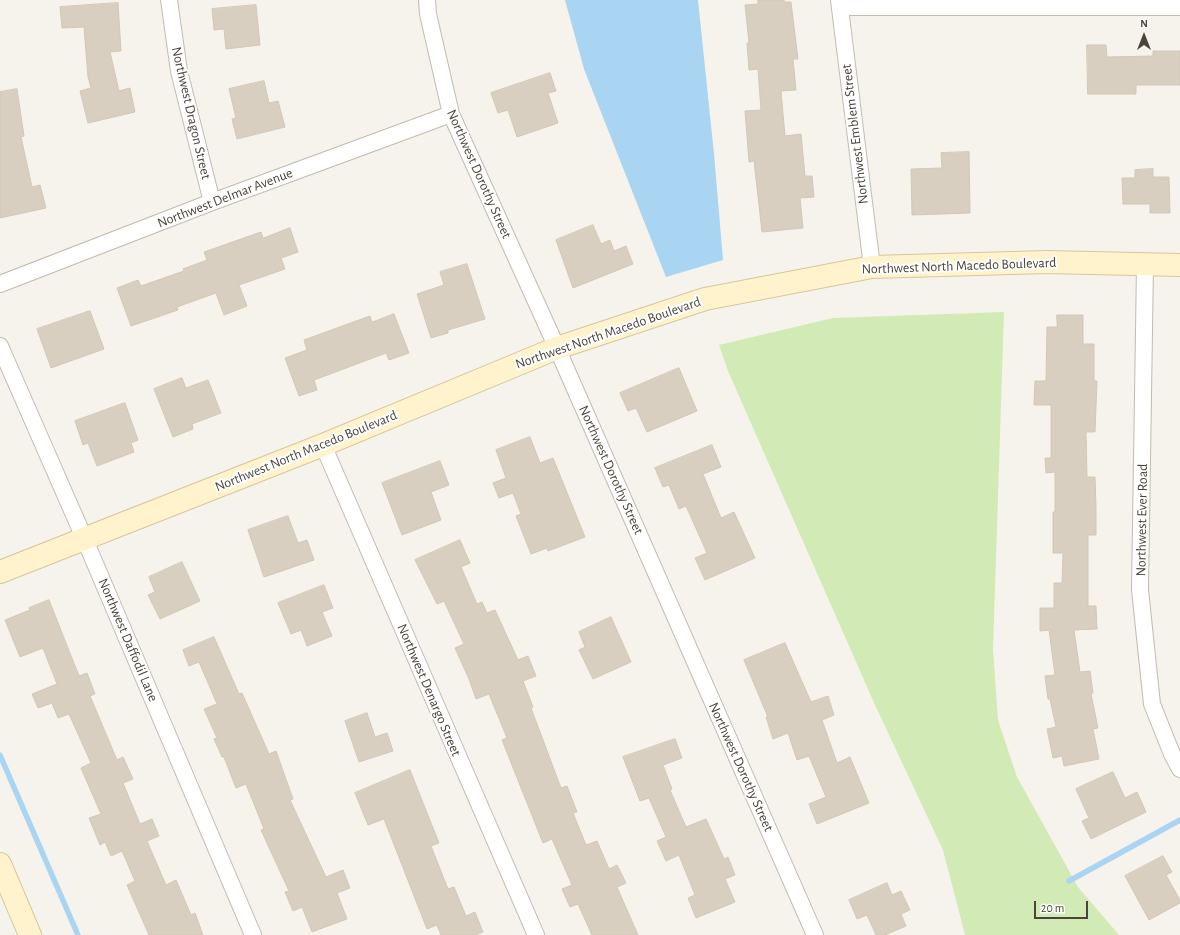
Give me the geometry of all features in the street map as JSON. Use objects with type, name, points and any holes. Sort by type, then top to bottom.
[{"type":"street","name":"Northwest Dragon Street","points":[[169,0],[179,71],[212,202]]},
{"type":"street","name":"Northwest Dorothy Street","points":[[427,0],[428,14],[451,114],[557,348],[814,935]]},
{"type":"street","points":[[839,3],[1180,7]]},
{"type":"street","name":"Northwest Emblem Street","points":[[839,3],[872,267]]},
{"type":"street","name":"Northwest Delmar Avenue","points":[[0,284],[212,202],[451,114]]},
{"type":"street","name":"Northwest North Macedo Boulevard","points":[[0,572],[85,540],[323,445],[557,348],[705,299],[872,267],[1047,262],[1180,265]]},
{"type":"street","name":"Northwest Ever Road","points":[[1145,265],[1140,590],[1152,704],[1172,754],[1180,769]]},
{"type":"street","name":"Northwest Daffodil Lane","points":[[0,346],[85,540],[253,935]]},
{"type":"street","name":"Northwest Denargo Street","points":[[323,445],[536,935]]},
{"type":"street","points":[[0,864],[30,935]]},
{"type":"green space","points":[[1004,312],[993,650],[998,720],[1017,777],[1078,887],[1119,935],[965,935],[943,850],[875,705],[728,371],[719,345],[833,318]]},
{"type":"water","points":[[565,0],[698,0],[723,260],[666,277],[584,69]]},
{"type":"building","points":[[758,0],[784,0],[784,2],[791,2],[798,59],[793,59],[796,90],[781,91],[785,136],[801,134],[805,176],[812,176],[814,197],[800,198],[803,228],[762,232],[754,161],[749,162],[745,111],[761,110],[758,69],[749,70],[747,43],[749,43],[745,5],[758,4]]},
{"type":"building","points":[[118,3],[121,51],[110,52],[119,91],[130,88],[135,112],[88,123],[80,91],[91,88],[88,77],[84,27],[62,28],[60,7]]},
{"type":"building","points":[[256,5],[260,45],[226,49],[224,29],[214,30],[212,9]]},
{"type":"building","points":[[1087,45],[1106,45],[1107,57],[1153,56],[1153,51],[1180,51],[1180,85],[1136,85],[1136,94],[1088,94]]},
{"type":"building","points":[[550,73],[556,91],[548,93],[558,123],[517,137],[508,110],[498,113],[491,93]]},
{"type":"building","points":[[264,81],[269,103],[278,101],[285,127],[237,139],[232,119],[236,118],[229,89]]},
{"type":"building","points":[[17,89],[24,136],[21,137],[32,187],[40,185],[46,208],[0,218],[0,92]]},
{"type":"building","points":[[969,152],[970,213],[912,215],[911,169],[942,168],[941,153]]},
{"type":"building","points":[[1153,169],[1153,177],[1169,177],[1170,213],[1150,213],[1150,204],[1123,204],[1122,178],[1135,178],[1135,170]]},
{"type":"building","points":[[593,225],[601,244],[610,240],[614,251],[626,246],[633,264],[573,288],[556,240]]},
{"type":"building","points":[[290,228],[298,252],[281,258],[285,269],[239,285],[247,306],[224,315],[216,293],[177,307],[178,310],[131,326],[117,288],[138,280],[141,286],[184,271],[183,269],[207,260],[204,252],[261,232],[263,238]]},
{"type":"building","points":[[467,264],[485,319],[448,330],[448,333],[431,338],[417,294],[444,285],[440,272]]},
{"type":"building","points":[[90,311],[104,349],[51,368],[37,329]]},
{"type":"building","points":[[394,314],[409,353],[389,360],[386,353],[314,380],[317,390],[299,396],[285,358],[307,350],[304,340],[370,316],[372,322]]},
{"type":"building","points":[[1057,315],[1083,315],[1083,344],[1094,344],[1094,381],[1097,381],[1095,432],[1086,432],[1087,477],[1095,477],[1096,508],[1096,535],[1088,535],[1088,606],[1096,606],[1097,629],[1074,630],[1080,672],[1090,671],[1093,693],[1091,694],[1098,728],[1093,729],[1099,759],[1064,766],[1062,756],[1053,758],[1047,729],[1056,727],[1050,699],[1048,699],[1045,676],[1055,675],[1049,630],[1040,631],[1040,608],[1054,608],[1054,583],[1062,583],[1063,553],[1053,553],[1055,472],[1046,473],[1045,458],[1051,458],[1051,405],[1034,405],[1035,381],[1046,381],[1047,327],[1057,327]]},
{"type":"building","points":[[679,368],[697,411],[647,432],[636,408],[628,411],[620,393]]},
{"type":"building","points":[[182,378],[186,388],[208,380],[221,413],[192,424],[193,429],[173,437],[154,389]]},
{"type":"building","points":[[125,403],[138,440],[131,443],[134,452],[97,466],[88,443],[83,445],[75,421]]},
{"type":"building","points":[[530,437],[540,463],[553,458],[585,537],[548,551],[547,548],[531,554],[516,516],[521,514],[513,493],[499,498],[493,483],[506,478],[496,450]]},
{"type":"building","points":[[712,445],[721,467],[703,474],[721,518],[734,512],[755,558],[705,580],[695,558],[707,553],[686,506],[679,509],[669,485],[663,487],[655,468]]},
{"type":"building","points":[[440,461],[449,485],[431,492],[441,520],[402,535],[382,483]]},
{"type":"building","points":[[288,516],[298,543],[307,540],[314,560],[264,577],[248,530]]},
{"type":"building","points":[[460,540],[470,563],[461,567],[477,604],[482,602],[487,613],[495,610],[518,660],[528,656],[536,676],[523,681],[533,707],[531,708],[561,788],[567,786],[577,812],[573,813],[586,845],[597,841],[609,869],[617,865],[626,883],[617,887],[638,935],[592,935],[578,904],[570,907],[562,889],[572,885],[552,839],[543,843],[502,740],[507,738],[489,694],[476,699],[455,648],[464,644],[444,601],[437,604],[415,560]]},
{"type":"building","points":[[182,562],[200,601],[160,619],[148,595],[155,592],[149,577]]},
{"type":"building","points":[[324,585],[333,608],[322,612],[332,636],[307,646],[301,630],[291,634],[278,603]]},
{"type":"building","points":[[49,600],[79,676],[87,673],[95,694],[90,696],[117,760],[123,757],[133,779],[123,783],[140,824],[152,819],[159,836],[147,841],[166,885],[176,880],[191,915],[195,913],[203,935],[149,935],[127,885],[135,881],[122,851],[111,856],[105,842],[100,845],[89,818],[101,814],[81,768],[91,763],[69,714],[58,718],[52,703],[38,708],[32,694],[57,684],[43,648],[20,657],[5,620],[30,610],[29,608]]},
{"type":"building","points":[[611,617],[631,662],[593,679],[579,650],[585,647],[579,632]]},
{"type":"building","points":[[214,637],[239,694],[242,693],[269,754],[276,751],[293,799],[290,800],[326,877],[343,870],[350,888],[337,893],[347,919],[312,932],[302,907],[293,911],[285,892],[289,891],[261,830],[264,829],[246,784],[236,788],[224,757],[222,757],[214,739],[217,738],[204,709],[217,704],[199,662],[189,666],[183,650]]},
{"type":"building","points":[[785,643],[811,702],[828,696],[834,715],[822,720],[837,763],[850,757],[869,803],[817,824],[809,804],[826,797],[809,756],[797,760],[788,733],[773,739],[766,717],[768,717],[744,660]]},
{"type":"building","points":[[367,713],[375,737],[387,733],[393,751],[359,762],[345,721]]},
{"type":"building","points":[[675,739],[682,758],[663,765],[672,789],[670,790],[686,827],[706,819],[724,859],[728,857],[735,875],[725,879],[735,902],[696,918],[688,898],[695,895],[679,855],[666,861],[657,841],[666,837],[649,798],[640,801],[623,757]]},
{"type":"building","points":[[410,770],[439,843],[431,846],[448,889],[454,887],[466,916],[475,912],[483,932],[475,935],[441,935],[437,925],[427,929],[384,819],[368,825],[355,793]]},
{"type":"building","points":[[1113,772],[1125,798],[1137,792],[1146,812],[1091,839],[1082,821],[1089,818],[1076,789]]},
{"type":"building","points":[[1163,856],[1172,872],[1166,875],[1180,900],[1180,903],[1149,920],[1125,876]]},
{"type":"building","points":[[887,883],[892,895],[901,891],[910,910],[901,914],[906,926],[885,935],[876,935],[867,915],[857,919],[849,900]]},
{"type":"waterway","points":[[0,755],[78,935]]},
{"type":"waterway","points":[[1069,881],[1180,820]]}]
